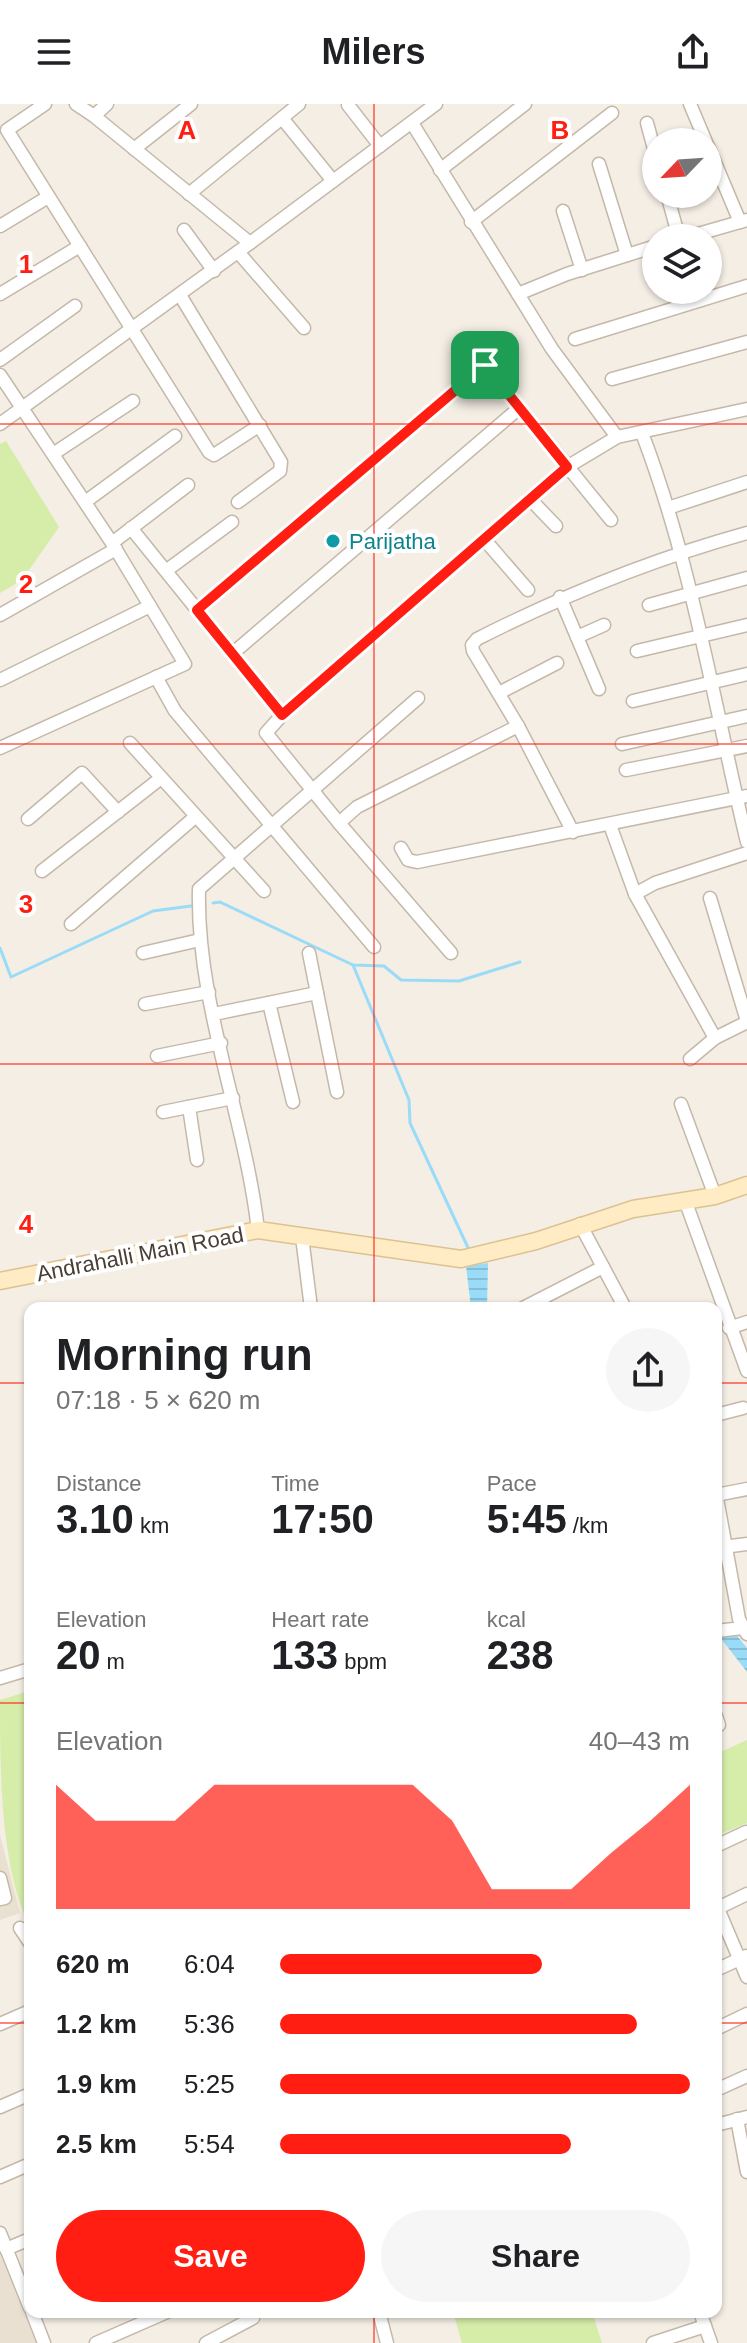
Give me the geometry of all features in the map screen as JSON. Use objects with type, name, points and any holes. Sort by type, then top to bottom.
[{"type":"main road","name":"Andrahalli Main Road","points":[[0,1281],[258,1230],[461,1259],[484,1255],[633,1209],[715,1196],[747,1185]]},
{"type":"street","points":[[45,104],[3,132],[80,246],[209,452],[214,455],[260,425]]},
{"type":"street","points":[[76,104],[250,243]]},
{"type":"street","points":[[94,116],[107,104]]},
{"type":"street","points":[[134,149],[191,104]]},
{"type":"street","points":[[189,194],[299,104]]},
{"type":"street","points":[[0,424],[133,331],[412,123],[422,108],[436,104]]},
{"type":"street","points":[[440,170],[525,104]]},
{"type":"street","points":[[690,104],[700,128]]},
{"type":"street","points":[[348,105],[380,146]]},
{"type":"street","points":[[471,222],[612,113]]},
{"type":"street","points":[[282,118],[333,181]]},
{"type":"street","points":[[412,123],[552,349],[617,437]]},
{"type":"street","points":[[647,123],[648,128]]},
{"type":"street","points":[[599,164],[627,255]]},
{"type":"street","points":[[722,175],[744,221],[722,227]]},
{"type":"street","points":[[0,226],[48,197]]},
{"type":"street","points":[[563,211],[582,270]]},
{"type":"street","points":[[184,230],[214,271]]},
{"type":"street","points":[[0,294],[80,246]]},
{"type":"street","points":[[518,294],[642,250]]},
{"type":"street","points":[[238,252],[304,328]]},
{"type":"street","points":[[575,339],[747,286]]},
{"type":"street","points":[[180,295],[281,462],[280,471],[238,502]]},
{"type":"street","points":[[0,360],[75,306]]},
{"type":"street","points":[[612,379],[747,342]]},
{"type":"street","points":[[197,610],[485,365],[611,520]]},
{"type":"street","points":[[0,375],[114,546],[185,664],[0,748]]},
{"type":"street","points":[[53,454],[133,401]]},
{"type":"street","points":[[232,654],[518,409]]},
{"type":"street","points":[[451,953],[266,733],[282,715],[567,467],[617,437],[747,409]]},
{"type":"street","points":[[642,433],[668,508],[691,592],[725,751],[742,797],[747,842]]},
{"type":"street","points":[[85,502],[175,436]]},
{"type":"street","points":[[668,508],[747,482]]},
{"type":"street","points":[[0,615],[114,546],[131,528],[188,485]]},
{"type":"street","points":[[530,499],[556,526]]},
{"type":"street","points":[[167,570],[232,522]]},
{"type":"street","points":[[131,528],[282,715]]},
{"type":"street","points":[[573,832],[472,645],[477,639],[560,597],[680,552],[747,533]]},
{"type":"street","points":[[484,539],[528,590]]},
{"type":"street","points":[[649,605],[747,578]]},
{"type":"street","points":[[560,597],[599,689]]},
{"type":"street","points":[[0,680],[150,606]]},
{"type":"street","points":[[577,637],[604,625]]},
{"type":"street","points":[[637,651],[747,625]]},
{"type":"street","points":[[499,693],[557,663]]},
{"type":"street","points":[[633,701],[747,674]]},
{"type":"street","points":[[156,677],[175,711],[374,947]]},
{"type":"street","points":[[258,1230],[252,1180],[200,940],[199,889],[232,856],[418,698]]},
{"type":"street","points":[[622,744],[747,716]]},
{"type":"street","points":[[339,823],[357,807],[518,726]]},
{"type":"street","points":[[130,743],[264,891]]},
{"type":"street","points":[[626,770],[747,746]]},
{"type":"street","points":[[28,819],[82,773],[118,812]]},
{"type":"street","points":[[42,871],[161,778]]},
{"type":"street","points":[[401,848],[408,860],[417,862],[742,797]]},
{"type":"street","points":[[71,924],[195,817]]},
{"type":"street","points":[[610,825],[635,894],[715,1038]]},
{"type":"street","points":[[635,894],[655,883],[747,853]]},
{"type":"street","points":[[690,1059],[715,1038],[747,1021],[742,983],[710,898]]},
{"type":"street","points":[[143,953],[200,940]]},
{"type":"street","points":[[309,953],[337,1092]]},
{"type":"street","points":[[145,1004],[209,992]]},
{"type":"street","points":[[214,1014],[317,993]]},
{"type":"street","points":[[269,1003],[293,1102]]},
{"type":"street","points":[[157,1056],[221,1043]]},
{"type":"street","points":[[163,1112],[233,1098]]},
{"type":"street","points":[[681,1104],[715,1196]]},
{"type":"street","points":[[189,1107],[197,1160]]},
{"type":"street","points":[[685,1200],[720,1302]]},
{"type":"street","points":[[580,1224],[622,1302]]},
{"type":"street","points":[[302,1237],[310,1302]]},
{"type":"street","points":[[535,1302],[603,1267]]},
{"type":"street","points":[[722,1308],[747,1371]]},
{"type":"street","points":[[729,1328],[747,1322]]},
{"type":"street","points":[[722,1413],[743,1408]]},
{"type":"street","points":[[722,1493],[747,1489]]},
{"type":"street","points":[[722,1548],[747,1544]]},
{"type":"street","points":[[722,1550],[742,1599],[741,1630]]},
{"type":"street","points":[[0,1678],[24,1671]]},
{"type":"street","points":[[722,1843],[746,1832]]},
{"type":"street","points":[[0,1878],[5,1898],[0,1899]]},
{"type":"street","points":[[722,1905],[747,1894]]},
{"type":"street","points":[[722,1917],[743,1958],[747,1977]]},
{"type":"street","points":[[20,1928],[24,1934]]},
{"type":"street","points":[[722,1967],[743,1958]]},
{"type":"street","points":[[0,2024],[24,2014]]},
{"type":"street","points":[[722,2026],[747,2014]]},
{"type":"street","points":[[722,2087],[747,2076]]},
{"type":"street","points":[[0,2107],[24,2097]]},
{"type":"street","points":[[722,2123],[742,2118],[747,2172]]},
{"type":"street","points":[[0,2177],[24,2167]]},
{"type":"street","points":[[0,2233],[24,2292]]},
{"type":"street","points":[[6,2249],[24,2242]]},
{"type":"street","points":[[35,2318],[44,2343]]},
{"type":"street","points":[[96,2343],[153,2318]]},
{"type":"street","points":[[206,2343],[253,2318]]},
{"type":"street","points":[[381,2318],[387,2343]]},
{"type":"street","points":[[702,2318],[711,2343]]},
{"type":"street","points":[[653,2343],[705,2326]]},
{"type":"shaded area","points":[[0,1835],[20,1913],[0,1920]]},
{"type":"shaded area","points":[[0,2254],[36,2343],[0,2343]]},
{"type":"green space","points":[[6,441],[59,527],[22,580],[0,593],[0,444]]},
{"type":"green space","points":[[24,1693],[24,1913],[7,1848],[0,1700]]},
{"type":"green space","points":[[747,1740],[747,1823],[722,1833],[722,1751]]},
{"type":"green space","points":[[455,2318],[594,2318],[602,2343],[462,2343]]},
{"type":"water","points":[[488,1263],[487,1302],[470,1302],[466,1266]]},
{"type":"water","points":[[734,1632],[747,1648],[747,1672],[722,1640],[722,1635]]},
{"type":"waterway","points":[[213,903],[220,902],[353,965],[384,966],[401,980],[459,981],[520,962]]},
{"type":"waterway","points":[[0,948],[11,977],[153,911],[191,906]]},
{"type":"waterway","points":[[353,965],[409,1100],[410,1123],[470,1252]]},
{"type":"place","name":"Parijatha","points":[[333,541]]},
{"type":"route","points":[[485,365],[567,467],[282,715],[197,610],[322,507],[485,365]]}]
